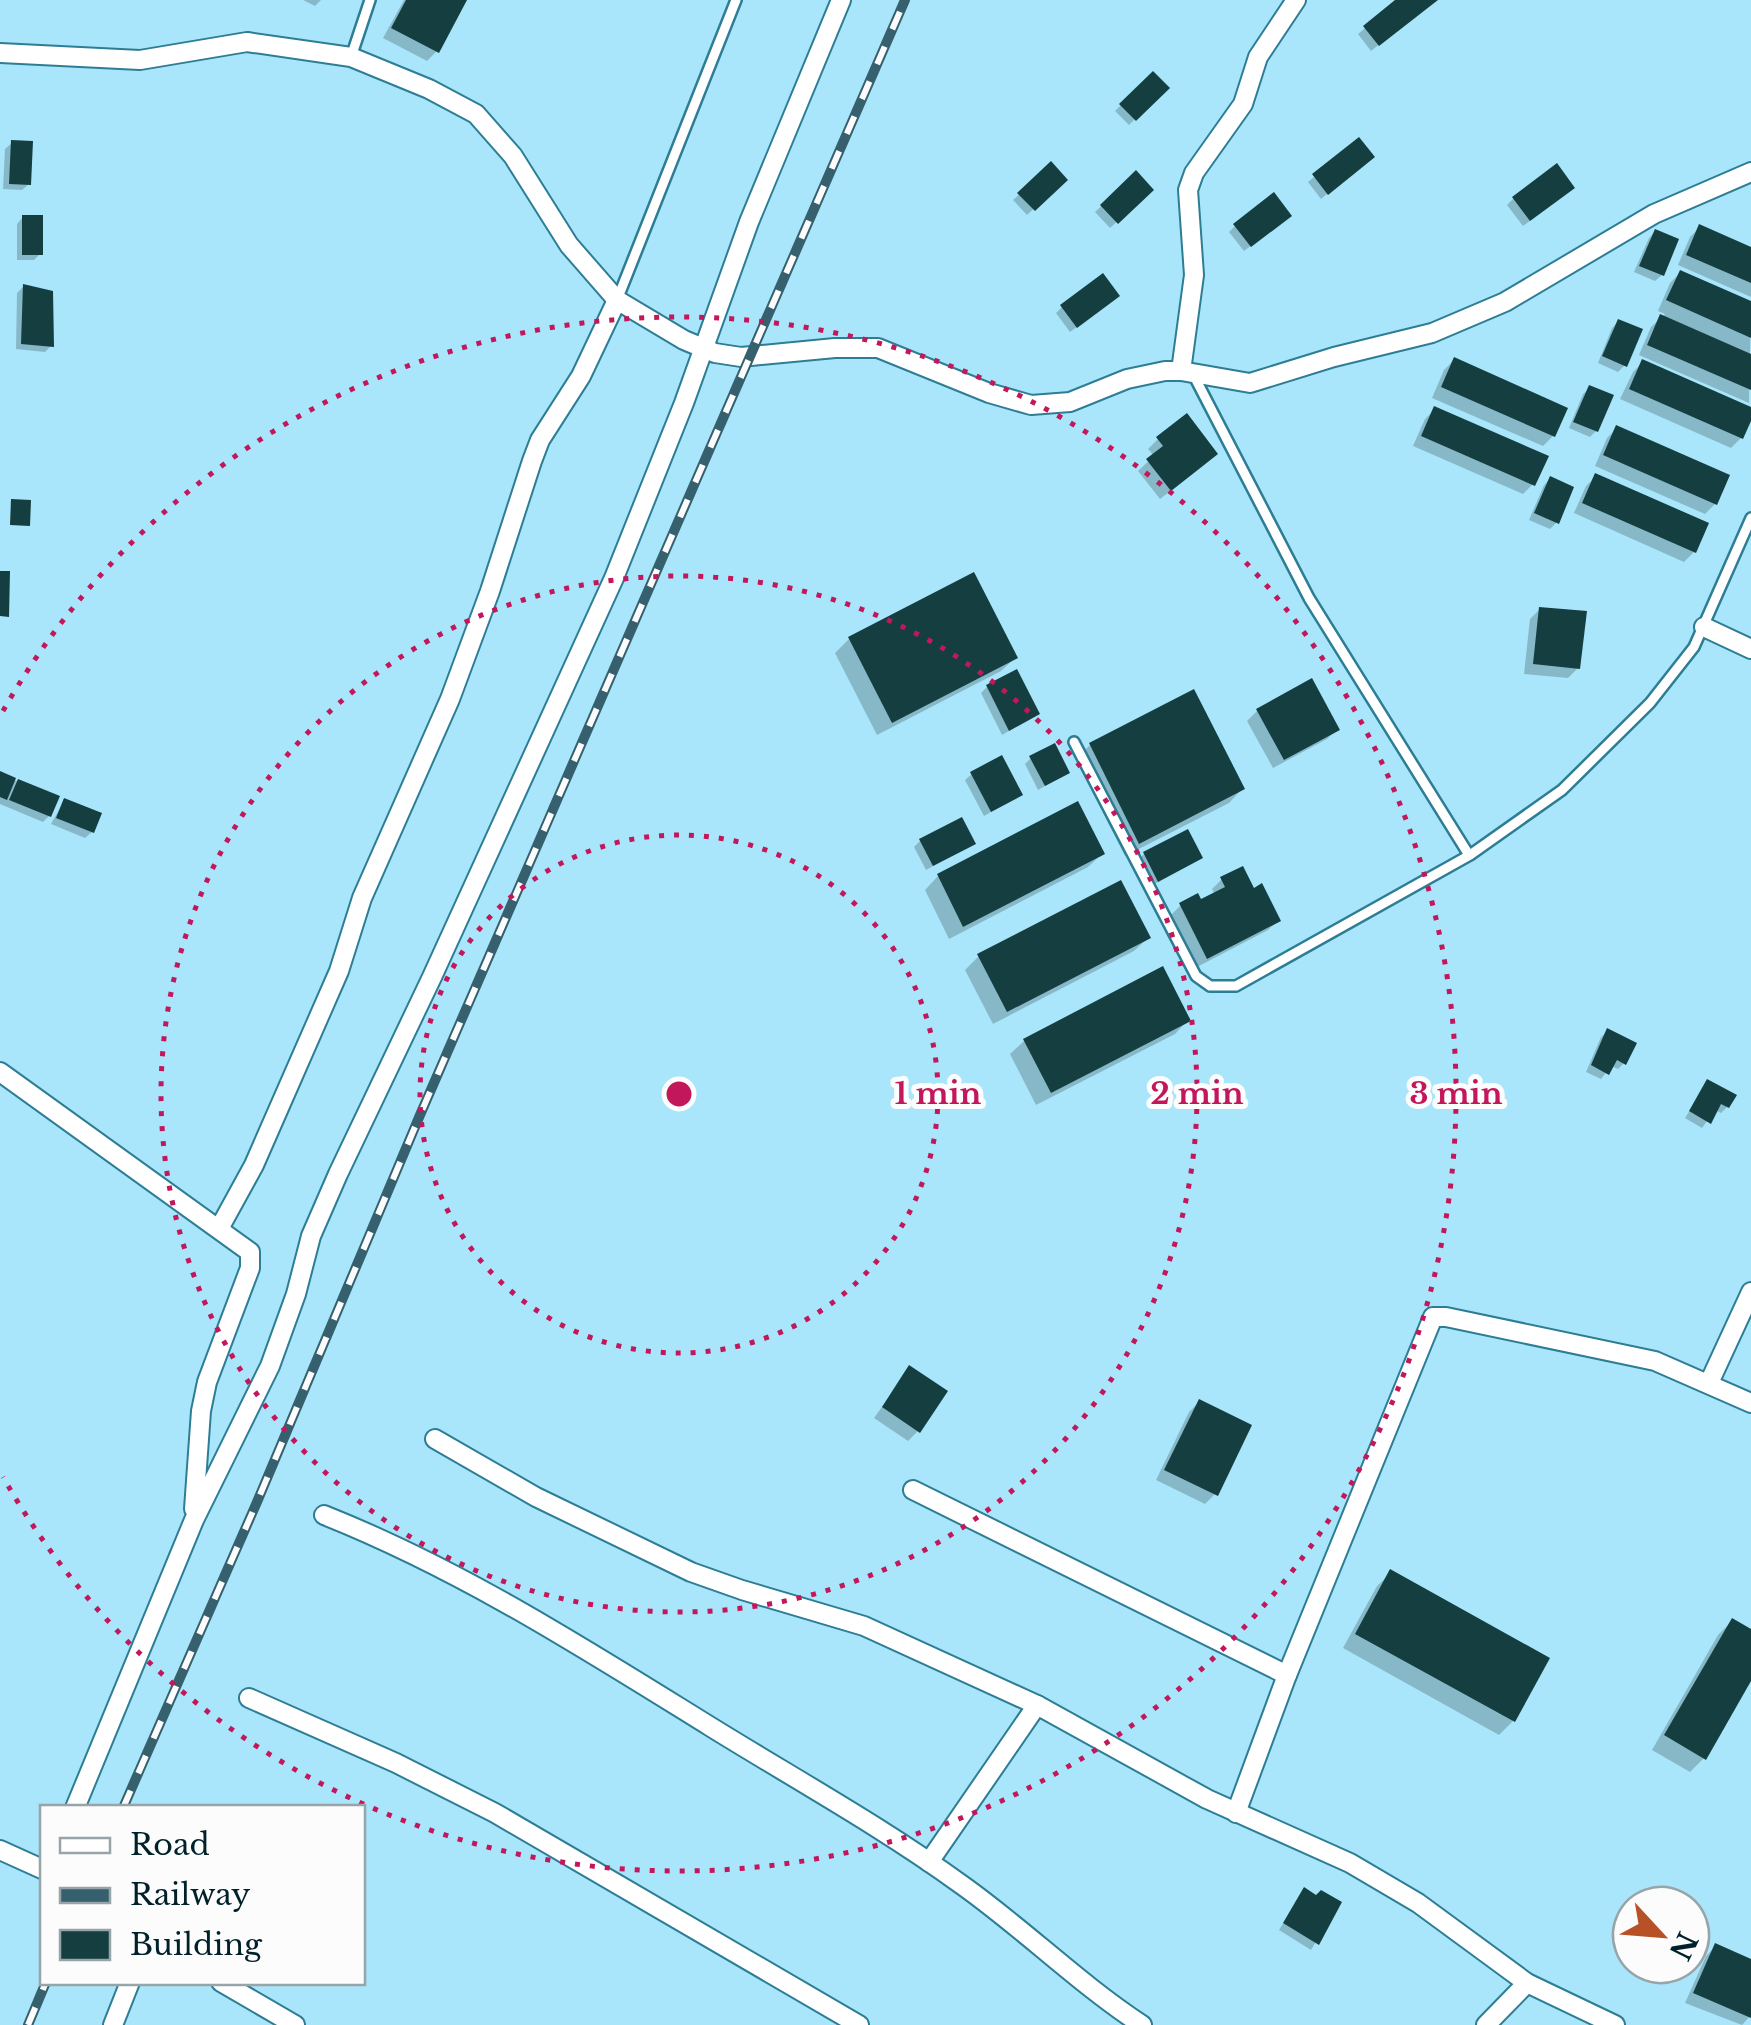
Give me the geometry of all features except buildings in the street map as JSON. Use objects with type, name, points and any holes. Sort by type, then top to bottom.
[{"type":"street","points":[[75,1805],[194,1520],[270,1366],[296,1294],[311,1236],[338,1174],[608,591],[841,0]]},
{"type":"street","points":[[1187,372],[1194,276],[1188,190],[1194,173],[1243,104],[1258,56],[1296,0]]},
{"type":"street","points":[[0,53],[140,60],[247,42],[351,58],[466,107],[491,127],[569,245],[617,300],[702,348],[741,357],[878,348],[989,393],[1031,405],[1070,402],[1127,379],[1187,372],[1250,383],[1448,328],[1549,278],[1654,214],[1751,172]]},
{"type":"street","points":[[220,1227],[254,1165],[339,971],[362,898],[450,699],[536,450],[581,376],[617,300]]},
{"type":"street","points":[[1704,627],[1751,649]]},
{"type":"street","points":[[0,1072],[245,1245],[252,1259],[207,1382],[201,1411],[194,1520]]},
{"type":"street","points":[[1709,1383],[1751,1292]]},
{"type":"street","points":[[1236,1813],[1287,1675],[1433,1316],[1654,1361],[1751,1403]]},
{"type":"street","points":[[436,1439],[536,1497],[692,1572],[864,1626],[1037,1706],[1236,1813],[1308,1842],[1396,1889],[1527,1983],[1615,2025]]},
{"type":"street","points":[[913,1490],[1287,1675]]},
{"type":"street","points":[[324,1516],[420,1555],[582,1646],[929,1862],[1027,1932],[1102,1998],[1142,2025]]},
{"type":"street","points":[[249,1698],[396,1763],[495,1814],[860,2025]]},
{"type":"street","points":[[929,1862],[1037,1706]]},
{"type":"street","points":[[0,1850],[40,1868]]},
{"type":"street","points":[[1486,2025],[1527,1983]]},
{"type":"street","points":[[113,2025],[129,1985]]},
{"type":"street","points":[[226,1985],[295,2025]]},
{"type":"lane","points":[[351,58],[370,0]]},
{"type":"lane","points":[[617,300],[736,0]]},
{"type":"lane","points":[[1187,372],[1309,598],[1468,855]]},
{"type":"lane","points":[[1074,742],[1196,976],[1210,986],[1236,986],[1468,855],[1562,790],[1614,742],[1670,679],[1704,627],[1751,518]]},
{"type":"railway","points":[[124,1805],[905,0]]},
{"type":"railway","points":[[28,2025],[45,1985]]}]
